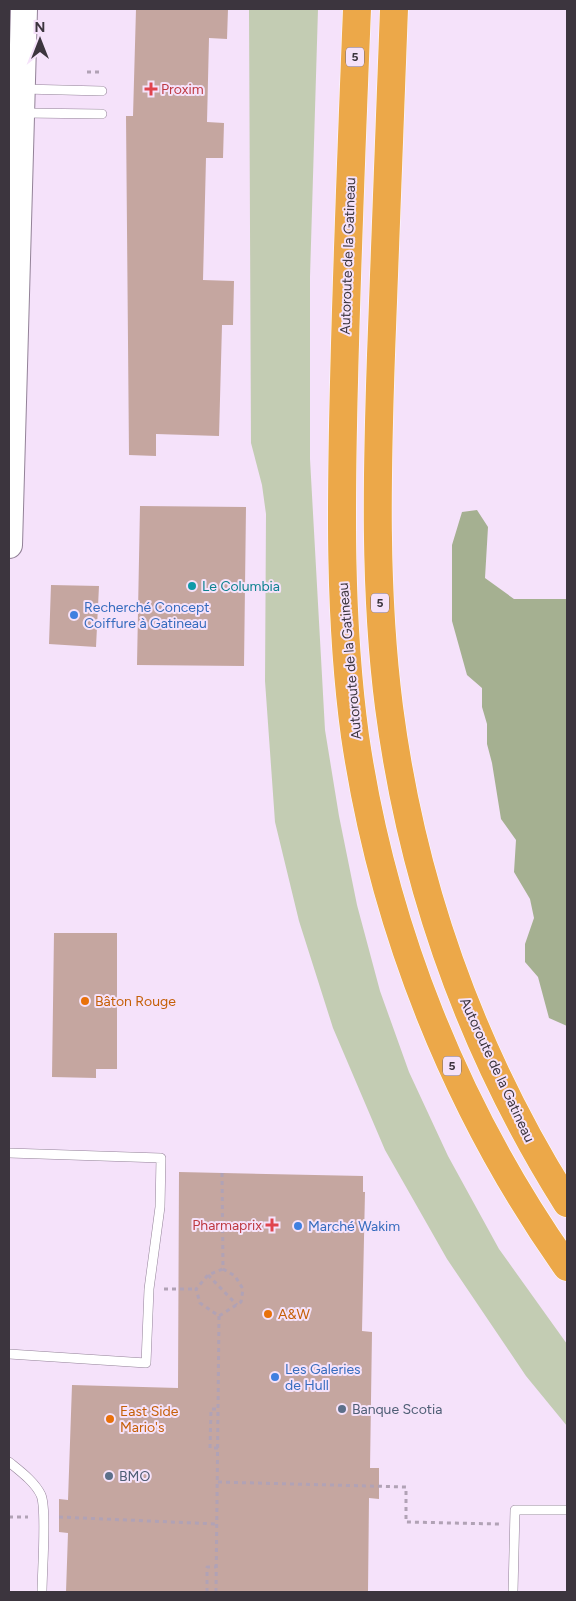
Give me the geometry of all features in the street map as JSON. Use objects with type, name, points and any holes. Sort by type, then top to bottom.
[{"type":"highway","name":"Autoroute de la Gatineau","points":[[357,9],[345,331],[341,521],[345,628],[358,754],[371,825],[385,879],[412,968],[433,1023],[462,1088],[498,1158],[567,1267]]},
{"type":"highway","name":"Autoroute de la Gatineau","points":[[394,9],[377,491],[380,615],[393,734],[413,842],[434,916],[456,982],[474,1028],[503,1089],[567,1203]]},
{"type":"main road","points":[[9,544],[15,101],[24,9]]},
{"type":"lane","points":[[15,101],[102,91]]},
{"type":"lane","points":[[15,101],[102,114]]},
{"type":"lane","points":[[9,1153],[161,1158],[160,1207],[149,1289],[146,1363],[9,1354]]},
{"type":"lane","points":[[9,1462],[32,1483],[41,1495],[43,1517],[42,1592]]},
{"type":"lane","points":[[514,1592],[515,1510],[567,1510]]},
{"type":"path","points":[[87,72],[103,72]]},
{"type":"path","points":[[222,1173],[223,1269]]},
{"type":"path","points":[[149,1289],[196,1289],[208,1275],[223,1269]]},
{"type":"path","points":[[219,1316],[241,1302],[242,1288],[235,1276],[223,1269]]},
{"type":"path","points":[[208,1275],[237,1305]]},
{"type":"path","points":[[196,1289],[200,1303],[219,1316]]},
{"type":"path","points":[[216,1592],[219,1316]]},
{"type":"path","points":[[218,1409],[211,1409],[210,1448],[218,1448]]},
{"type":"path","points":[[218,1482],[406,1487],[406,1522],[514,1524]]},
{"type":"path","points":[[9,1517],[217,1524]]},
{"type":"path","points":[[207,1592],[207,1567],[216,1567]]},
{"type":"green space","points":[[249,9],[318,9],[310,277],[310,459],[325,730],[339,816],[357,905],[380,991],[409,1072],[448,1156],[499,1249],[567,1344],[567,1426],[526,1376],[447,1259],[385,1150],[333,1028],[299,921],[275,822],[265,681],[266,514],[262,485],[251,443]]},
{"type":"green space","points":[[477,510],[488,527],[485,578],[514,599],[567,599],[567,1026],[549,1018],[538,977],[525,962],[525,944],[534,918],[530,899],[514,872],[516,840],[501,819],[487,744],[487,724],[482,707],[482,688],[467,675],[452,621],[452,545],[462,512]]},
{"type":"building","points":[[136,9],[228,9],[227,39],[209,38],[207,122],[224,123],[223,158],[206,158],[203,280],[234,281],[233,325],[222,325],[219,436],[156,434],[156,456],[129,455],[126,116],[133,116]]},
{"type":"building","name":"Le Columbia","points":[[140,506],[246,507],[244,666],[137,665]]},
{"type":"building","name":"Recherché Concept Coiffure à Gatineau","points":[[51,585],[99,586],[96,647],[49,644]]},
{"type":"building","name":"Bâton Rouge","points":[[54,933],[117,933],[117,1069],[96,1069],[96,1078],[52,1077]]},
{"type":"building","name":"Les Galeries de Hull","points":[[179,1172],[363,1176],[363,1192],[365,1192],[362,1331],[372,1332],[370,1468],[379,1468],[379,1499],[369,1498],[368,1592],[66,1592],[68,1533],[59,1532],[59,1499],[68,1500],[72,1385],[178,1388]]},
{"type":"place","name":"Proxim","points":[[151,89]]},
{"type":"place","name":"Le Columbia","points":[[192,586]]},
{"type":"place","name":"Recherché Concept Coiffure à Gatineau","points":[[74,615]]},
{"type":"place","name":"Bâton Rouge","points":[[85,1001]]},
{"type":"place","name":"Pharmaprix","points":[[272,1225]]},
{"type":"place","name":"Marché Wakim","points":[[298,1226]]},
{"type":"place","name":"A&W","points":[[268,1314]]},
{"type":"place","name":"Les Galeries de Hull","points":[[275,1377]]},
{"type":"place","name":"Banque Scotia","points":[[342,1409]]},
{"type":"place","name":"East Side Mario's","points":[[110,1419]]},
{"type":"place","name":"BMO","points":[[109,1476]]}]
